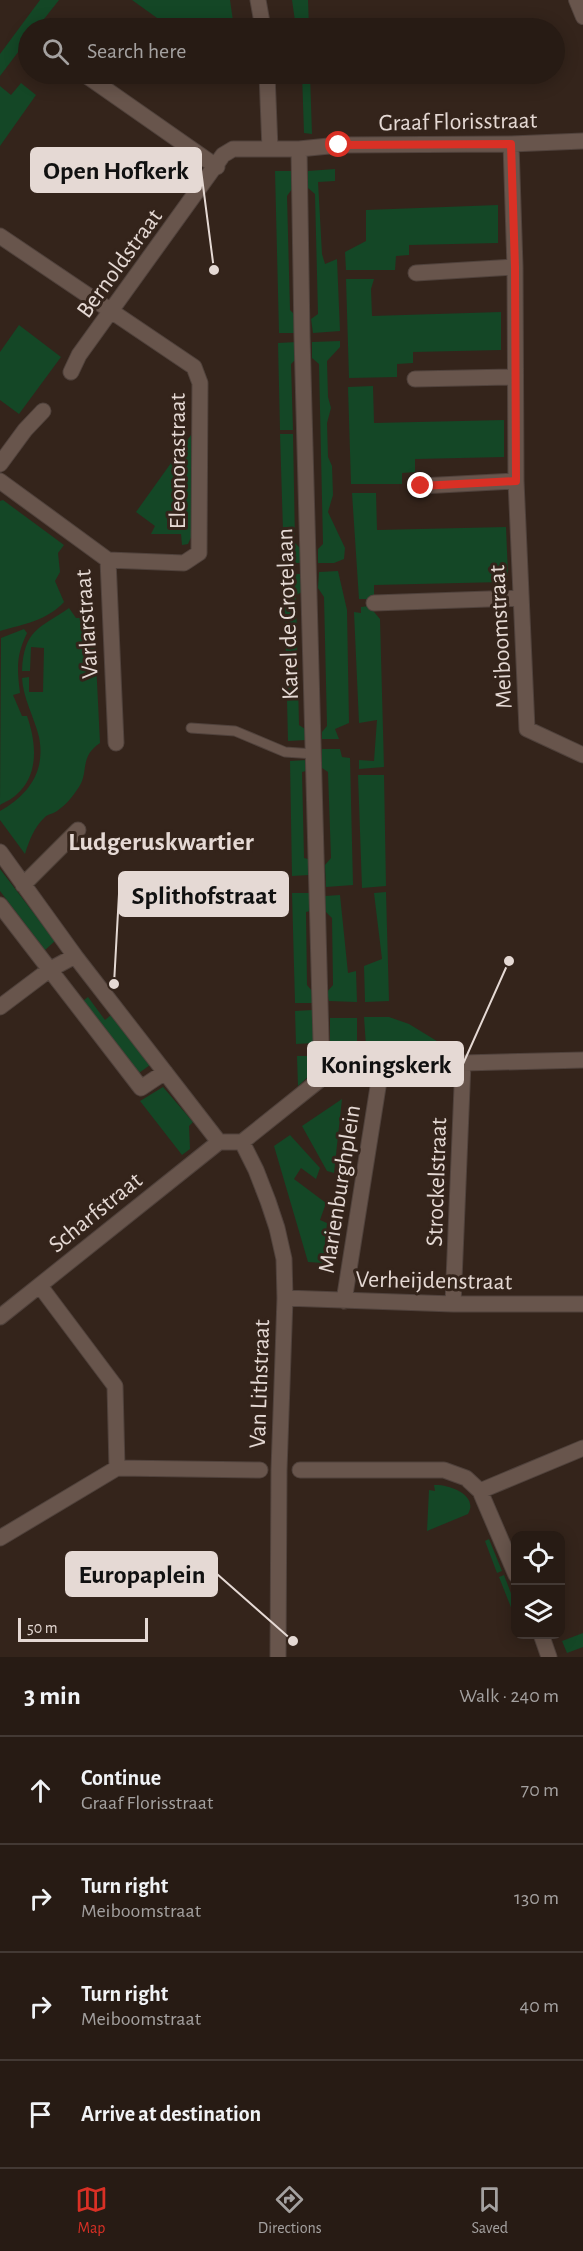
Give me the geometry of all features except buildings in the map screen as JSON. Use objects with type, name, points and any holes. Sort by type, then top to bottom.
[{"type":"street","points":[[258,0],[261,18]]},
{"type":"street","points":[[576,0],[583,17]]},
{"type":"street","points":[[98,84],[217,167]]},
{"type":"street","points":[[267,84],[270,149]]},
{"type":"street","name":"Graaf Florisstraat","points":[[299,149],[339,145],[511,144],[583,141]]},
{"type":"street","name":"Meiboomstraat","points":[[511,144],[515,267],[516,481],[527,729],[583,755]]},
{"type":"street","name":"Bernoldstraat","points":[[71,372],[79,355],[217,167],[223,155],[232,149],[299,149]]},
{"type":"street","name":"Karel de Grotelaan","points":[[299,149],[322,1078]]},
{"type":"street","name":"Eleonorastraat","points":[[0,236],[194,367],[200,383],[199,553],[184,563],[108,560]]},
{"type":"street","points":[[416,273],[515,267]]},
{"type":"street","points":[[415,379],[515,376]]},
{"type":"street","points":[[0,464],[25,430],[43,411]]},
{"type":"street","name":"Varlarstraat","points":[[0,481],[108,560],[116,744]]},
{"type":"street","points":[[421,486],[516,481]]},
{"type":"street","points":[[374,603],[520,598]]},
{"type":"street","points":[[22,885],[78,830]]},
{"type":"street","points":[[0,852],[75,956],[219,1142],[242,1142]]},
{"type":"street","points":[[0,905],[141,1088],[165,1072]]},
{"type":"street","points":[[0,1007],[49,970],[75,956]]},
{"type":"street","points":[[381,1068],[583,1060]]},
{"type":"street","name":"Strockelstraat","points":[[453,1304],[463,1063]]},
{"type":"street","name":"Marienburghplein","points":[[242,1142],[322,1078],[362,1068],[381,1068],[344,1301]]},
{"type":"street","name":"Scharfstraat","points":[[0,1317],[219,1142]]},
{"type":"street","name":"Van Lithstraat","points":[[242,1142],[256,1170],[277,1228],[284,1258],[278,1657]]},
{"type":"street","points":[[40,1286],[116,1386],[117,1468]]},
{"type":"street","name":"Verheijdenstraat","points":[[285,1298],[453,1304],[583,1304]]},
{"type":"street","points":[[480,1491],[583,1448]]},
{"type":"street","points":[[0,1539],[117,1468],[260,1470]]},
{"type":"street","points":[[300,1470],[444,1470],[466,1478],[480,1491],[511,1563]]},
{"type":"street","name":"Van Lithstraat","points":[[277,1636],[287,1657]]},
{"type":"street","points":[[542,1639],[549,1657]]},
{"type":"lane","points":[[191,728],[235,730],[285,752],[314,754]]},
{"type":"green space","points":[[40,0],[59,0],[45,18],[27,18]]},
{"type":"green space","points":[[132,0],[230,0],[233,18],[157,18]]},
{"type":"green space","points":[[292,0],[308,0],[309,18],[295,18]]},
{"type":"green space","points":[[18,30],[18,52],[0,76],[0,54]]},
{"type":"green space","points":[[22,84],[36,95],[0,146],[0,86],[11,95]]},
{"type":"green space","points":[[302,84],[310,84],[312,134],[304,133]]},
{"type":"green space","points":[[335,169],[335,181],[318,182],[322,254],[325,264],[337,259],[340,331],[313,333],[311,319],[318,314],[315,194],[308,188],[308,171]]},
{"type":"green space","points":[[275,171],[292,171],[292,189],[287,196],[290,310],[296,316],[295,333],[279,333]]},
{"type":"green space","points":[[498,205],[498,243],[409,245],[409,255],[396,256],[395,270],[346,270],[345,252],[366,241],[366,210]]},
{"type":"green space","points":[[346,279],[374,279],[371,289],[372,316],[501,312],[501,350],[413,352],[413,363],[397,364],[397,377],[349,378]]},
{"type":"green space","points":[[19,325],[61,357],[19,414],[0,400],[0,352]]},
{"type":"green space","points":[[340,341],[340,347],[327,361],[328,397],[331,408],[327,423],[328,457],[332,466],[333,495],[328,512],[345,548],[344,559],[334,563],[318,563],[318,549],[323,544],[319,364],[312,358],[312,342]]},
{"type":"green space","points":[[297,342],[297,358],[291,364],[293,430],[280,430],[278,343]]},
{"type":"green space","points":[[373,386],[374,423],[504,420],[504,457],[415,459],[415,472],[402,473],[402,484],[351,484],[348,387]]},
{"type":"green space","points":[[280,434],[293,434],[295,543],[300,548],[302,563],[284,563]]},
{"type":"green space","points":[[191,435],[193,533],[188,544],[182,545],[181,534],[151,534],[155,526],[136,512]]},
{"type":"green space","points":[[352,493],[376,493],[377,530],[506,527],[508,575],[503,582],[374,585],[374,599],[359,599]]},
{"type":"green space","points":[[3,500],[64,545],[58,553],[60,572],[55,581],[64,602],[42,618],[0,631],[0,501]]},
{"type":"green space","points":[[338,571],[347,610],[349,723],[335,729],[339,739],[322,739],[322,732],[327,726],[324,597],[318,588],[319,572]]},
{"type":"green space","points":[[284,574],[302,574],[302,592],[296,595],[299,725],[305,729],[306,740],[288,741]]},
{"type":"green space","points":[[369,606],[380,619],[384,767],[359,769],[359,760],[374,761],[377,720],[359,723],[354,612],[361,613],[361,607]]},
{"type":"green space","points":[[69,608],[76,618],[94,621],[100,743],[89,754],[79,787],[63,806],[41,821],[32,834],[25,854],[0,820],[0,811],[19,798],[33,781],[40,761],[39,737],[24,693],[22,678],[29,677],[29,692],[43,692],[44,648],[31,647],[30,671],[22,671],[23,657],[26,646],[35,632]]},
{"type":"green space","points":[[24,629],[27,633],[18,662],[20,693],[13,695],[22,716],[27,716],[34,757],[29,778],[24,787],[0,805],[1,638]]},
{"type":"green space","points":[[322,749],[340,749],[342,757],[350,758],[353,885],[326,887],[325,865],[331,858],[328,772],[322,768]]},
{"type":"green space","points":[[307,760],[306,771],[302,772],[304,858],[308,859],[309,875],[292,876],[290,761]]},
{"type":"green space","points":[[358,775],[384,775],[386,886],[362,888]]},
{"type":"green space","points":[[0,869],[55,941],[45,950],[0,891]]},
{"type":"green space","points":[[386,892],[389,1001],[365,1002],[364,966],[382,959],[374,893]]},
{"type":"green space","points":[[292,893],[309,893],[310,911],[306,912],[307,985],[312,991],[312,1003],[295,1003]]},
{"type":"green space","points":[[340,895],[348,973],[356,971],[357,1002],[329,1001],[327,992],[333,985],[332,918],[325,911],[325,896]]},
{"type":"green space","points":[[88,997],[105,1020],[111,1015],[150,1065],[139,1073],[83,1001]]},
{"type":"green space","points":[[313,1010],[313,1043],[296,1044],[295,1011]]},
{"type":"green space","points":[[364,1017],[389,1017],[409,1024],[445,1046],[366,1046]]},
{"type":"green space","points":[[330,1018],[357,1018],[357,1047],[330,1047]]},
{"type":"green space","points":[[297,1056],[313,1056],[309,1076],[298,1086]]},
{"type":"green space","points":[[163,1087],[193,1122],[189,1126],[190,1149],[182,1155],[140,1101]]},
{"type":"green space","points":[[342,1099],[334,1173],[327,1171],[302,1126]]},
{"type":"green space","points":[[290,1135],[320,1168],[316,1179],[301,1168],[294,1179],[326,1203],[320,1220],[327,1223],[323,1263],[308,1262],[274,1146]]},
{"type":"green space","points":[[434,1485],[447,1486],[461,1492],[469,1501],[470,1507],[468,1514],[427,1531],[429,1490],[435,1491]]},
{"type":"green space","points":[[489,1539],[502,1571],[497,1573],[485,1541]]},
{"type":"green space","points":[[504,1575],[511,1593],[511,1607],[499,1577]]},
{"type":"green space","points":[[583,1633],[583,1647],[567,1653],[562,1641]]},
{"type":"place","name":"Open Hofkerk","points":[[214,270]]},
{"type":"place","name":"Koningskerk","points":[[509,961]]},
{"type":"place","name":"Splithofstraat","points":[[114,984]]},
{"type":"place","name":"Europaplein","points":[[293,1641]]},
{"type":"district","name":"Ludgeruskwartier","points":[[161,841]]},
{"type":"route","points":[[339,145],[511,144],[515,267],[516,481],[421,486]]}]
